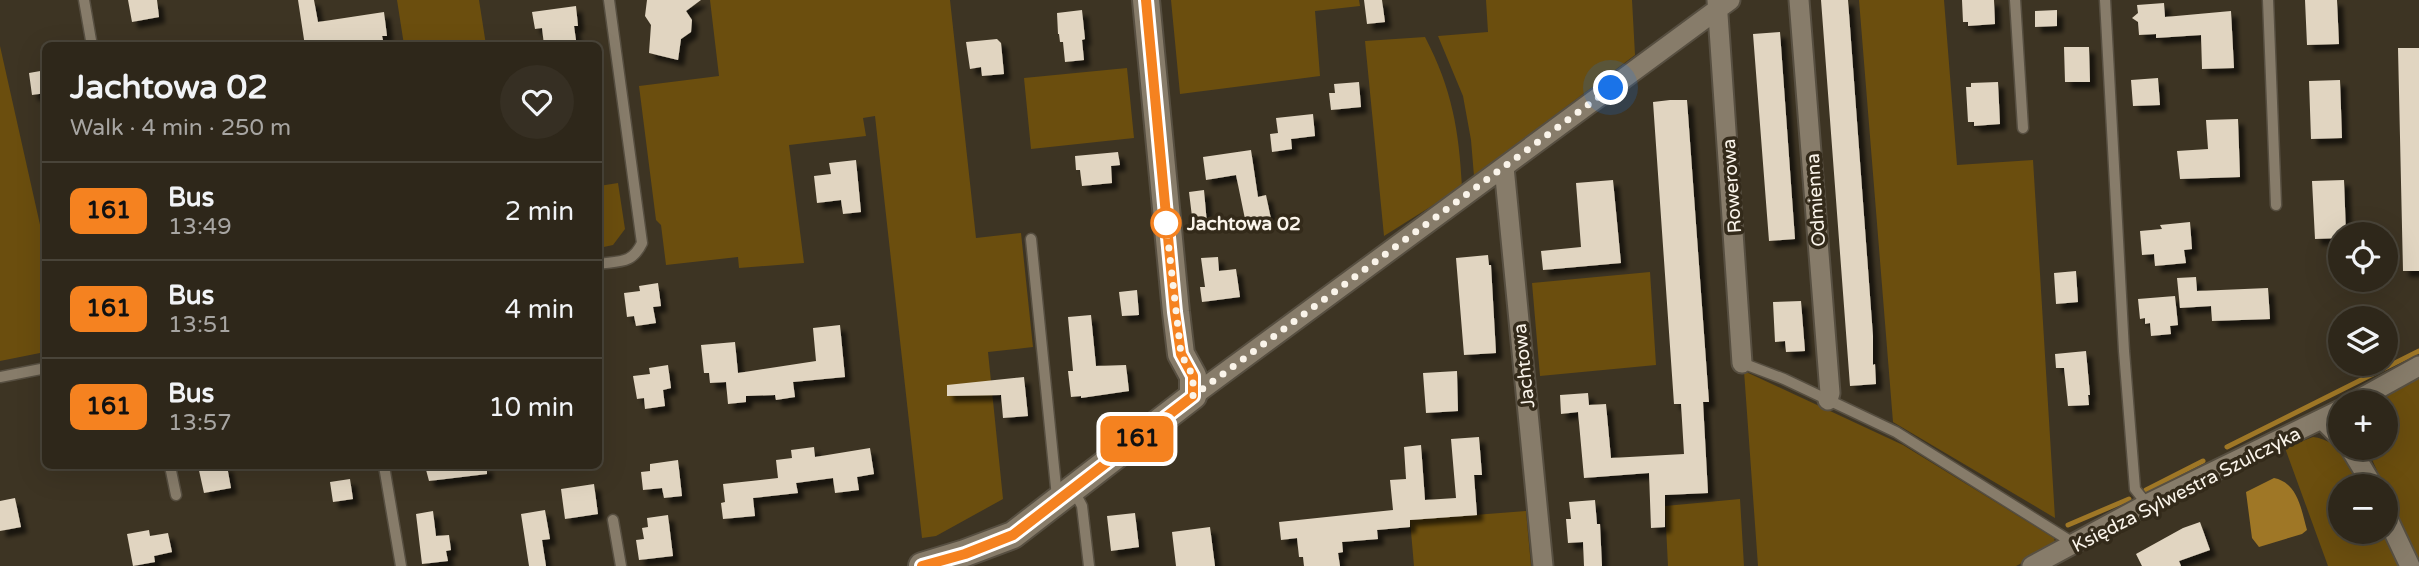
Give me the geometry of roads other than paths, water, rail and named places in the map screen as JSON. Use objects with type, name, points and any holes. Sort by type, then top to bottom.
[{"type":"street","points":[[1146,0],[1175,312],[1181,354],[1193,376],[1193,396]]},
{"type":"street","name":"Odmienna","points":[[1799,0],[1830,393],[1828,400]]},
{"type":"street","points":[[922,566],[965,554],[1013,535],[1193,396],[1722,3]]},
{"type":"street","name":"Rowerowa","points":[[1722,3],[1742,363]]},
{"type":"street","name":"Jachtowa","points":[[1504,167],[1543,566]]},
{"type":"street","points":[[2376,390],[2419,366]]},
{"type":"street","name":"Księdza Sylwestra Szulczyka","points":[[2032,566],[2147,504],[2328,416]]},
{"type":"street","points":[[2398,541],[2410,566]]},
{"type":"lane","points":[[84,0],[91,42]]},
{"type":"lane","points":[[602,263],[630,259],[635,256],[642,243],[609,0]]},
{"type":"lane","points":[[2015,0],[2023,128]]},
{"type":"lane","points":[[2105,0],[2123,338],[2135,489],[2147,504]]},
{"type":"lane","points":[[2268,0],[2276,205]]},
{"type":"lane","points":[[1031,239],[1065,494],[1082,506],[1089,566]]},
{"type":"lane","points":[[1742,363],[1896,432],[2075,545]]},
{"type":"lane","points":[[0,377],[42,369]]},
{"type":"lane","points":[[171,469],[176,495]]},
{"type":"lane","points":[[385,469],[401,566]]},
{"type":"lane","points":[[613,520],[621,566]]},
{"type":"waterway","points":[[2227,447],[2419,351]]},
{"type":"waterway","points":[[2146,490],[2203,461]]},
{"type":"waterway","points":[[2068,525],[2129,499]]},
{"type":"place","name":"Jachtowa 02","points":[[1166,223]]}]
